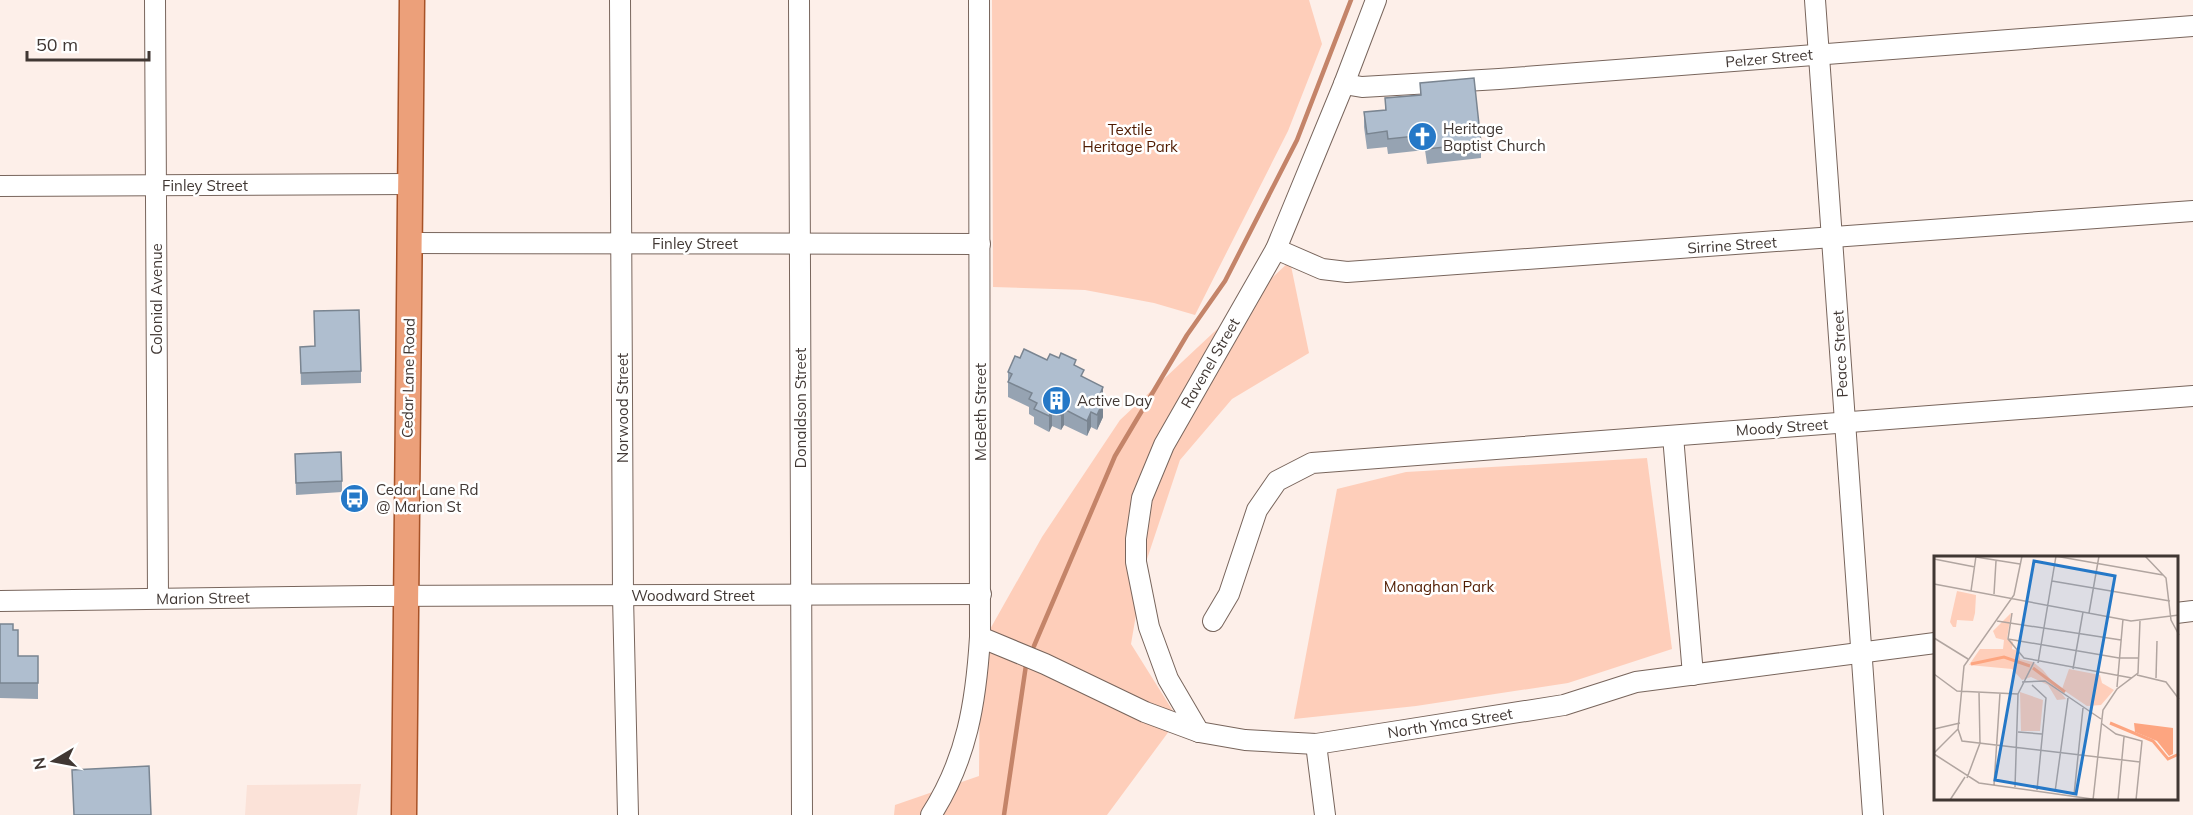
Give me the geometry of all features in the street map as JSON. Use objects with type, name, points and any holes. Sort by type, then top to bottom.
[{"type":"main road","name":"Cedar Lane Road","points":[[404,815],[412,0]]},
{"type":"main road","name":"Cedar Lane Road","points":[[405,755],[417,815]]},
{"type":"main road","points":[[388,815],[405,788]]},
{"type":"street","name":"Colonial Avenue","points":[[155,0],[158,598]]},
{"type":"street","name":"Norwood Street","points":[[620,0],[623,596],[628,815]]},
{"type":"street","name":"Donaldson Street","points":[[799,0],[802,815]]},
{"type":"street","name":"McBeth Street","points":[[931,815],[955,768],[970,727],[977,686],[980,637],[979,0]]},
{"type":"street","name":"Ravenel Street","points":[[1199,732],[1168,680],[1149,627],[1136,562],[1139,517],[1146,484],[1164,445],[1276,249],[1376,0]]},
{"type":"street","name":"Peace Street","points":[[1815,0],[1873,815]]},
{"type":"street","name":"Pelzer Street","points":[[1344,84],[1362,87],[1499,79],[2193,26]]},
{"type":"street","name":"Finley Street","points":[[0,186],[410,183]]},
{"type":"street","name":"Sirrine Street","points":[[1276,249],[1323,269],[1347,272],[2193,211]]},
{"type":"street","name":"Finley Street","points":[[410,243],[980,244]]},
{"type":"street","name":"Moody Street","points":[[1213,621],[1229,594],[1257,510],[1277,481],[1312,463],[2193,396]]},
{"type":"street","points":[[1673,436],[1693,675]]},
{"type":"street","name":"Woodward Street","points":[[406,597],[981,594]]},
{"type":"street","name":"Marion Street","points":[[0,601],[406,597]]},
{"type":"street","points":[[2178,613],[2193,611]]},
{"type":"street","name":"North Ymca Street","points":[[980,637],[1045,664],[1145,712],[1199,732],[1245,740],[1316,744],[1564,705],[1636,682],[1934,643]]},
{"type":"street","points":[[1316,744],[1325,815]]},
{"type":"shaded area","points":[[361,784],[357,815],[245,815],[247,785]]},
{"type":"green space","name":"Textile Heritage Park","points":[[992,0],[1309,0],[1322,44],[1288,131],[1195,315],[1154,303],[1085,290],[993,287]]},
{"type":"green space","points":[[1290,261],[1309,353],[1232,399],[1180,460],[1144,568],[1131,644],[1178,719],[1107,815],[894,815],[895,805],[979,776],[980,647],[1042,537],[1120,420]]},
{"type":"green space","name":"Monaghan Park","points":[[1647,458],[1672,649],[1568,683],[1416,706],[1294,719],[1337,489],[1406,472]]},
{"type":"building","name":"Heritage Baptist Church","points":[[1474,78],[1481,143],[1427,149],[1425,135],[1388,139],[1387,131],[1367,134],[1364,112],[1386,110],[1385,98],[1421,95],[1420,83]]},
{"type":"building","points":[[359,310],[361,371],[301,373],[300,347],[315,346],[314,311]]},
{"type":"building","name":"Active Day","points":[[1024,349],[1047,360],[1050,354],[1059,358],[1061,353],[1076,360],[1074,365],[1084,370],[1081,376],[1103,387],[1098,399],[1103,402],[1097,415],[1091,412],[1087,421],[1064,409],[1061,415],[1052,410],[1049,416],[1034,409],[1037,403],[1029,399],[1032,393],[1008,382],[1012,374],[1008,372],[1015,356],[1020,358]]},
{"type":"building","points":[[341,452],[342,481],[296,483],[295,454]]},
{"type":"building","points":[[0,624],[13,624],[13,630],[18,630],[18,656],[38,656],[38,683],[0,683]]},
{"type":"building","points":[[149,766],[151,815],[74,815],[72,770]]},
{"type":"waterway","points":[[1034,646],[1115,456],[1187,335],[1225,281],[1297,140],[1351,0]]},
{"type":"waterway","points":[[1004,815],[1026,665]]},
{"type":"place","name":"Heritage Baptist Church","points":[[1422,137]]},
{"type":"place","name":"Active Day","points":[[1056,400]]},
{"type":"place","name":"Cedar Lane Rd @ Marion St","points":[[355,498]]}]
